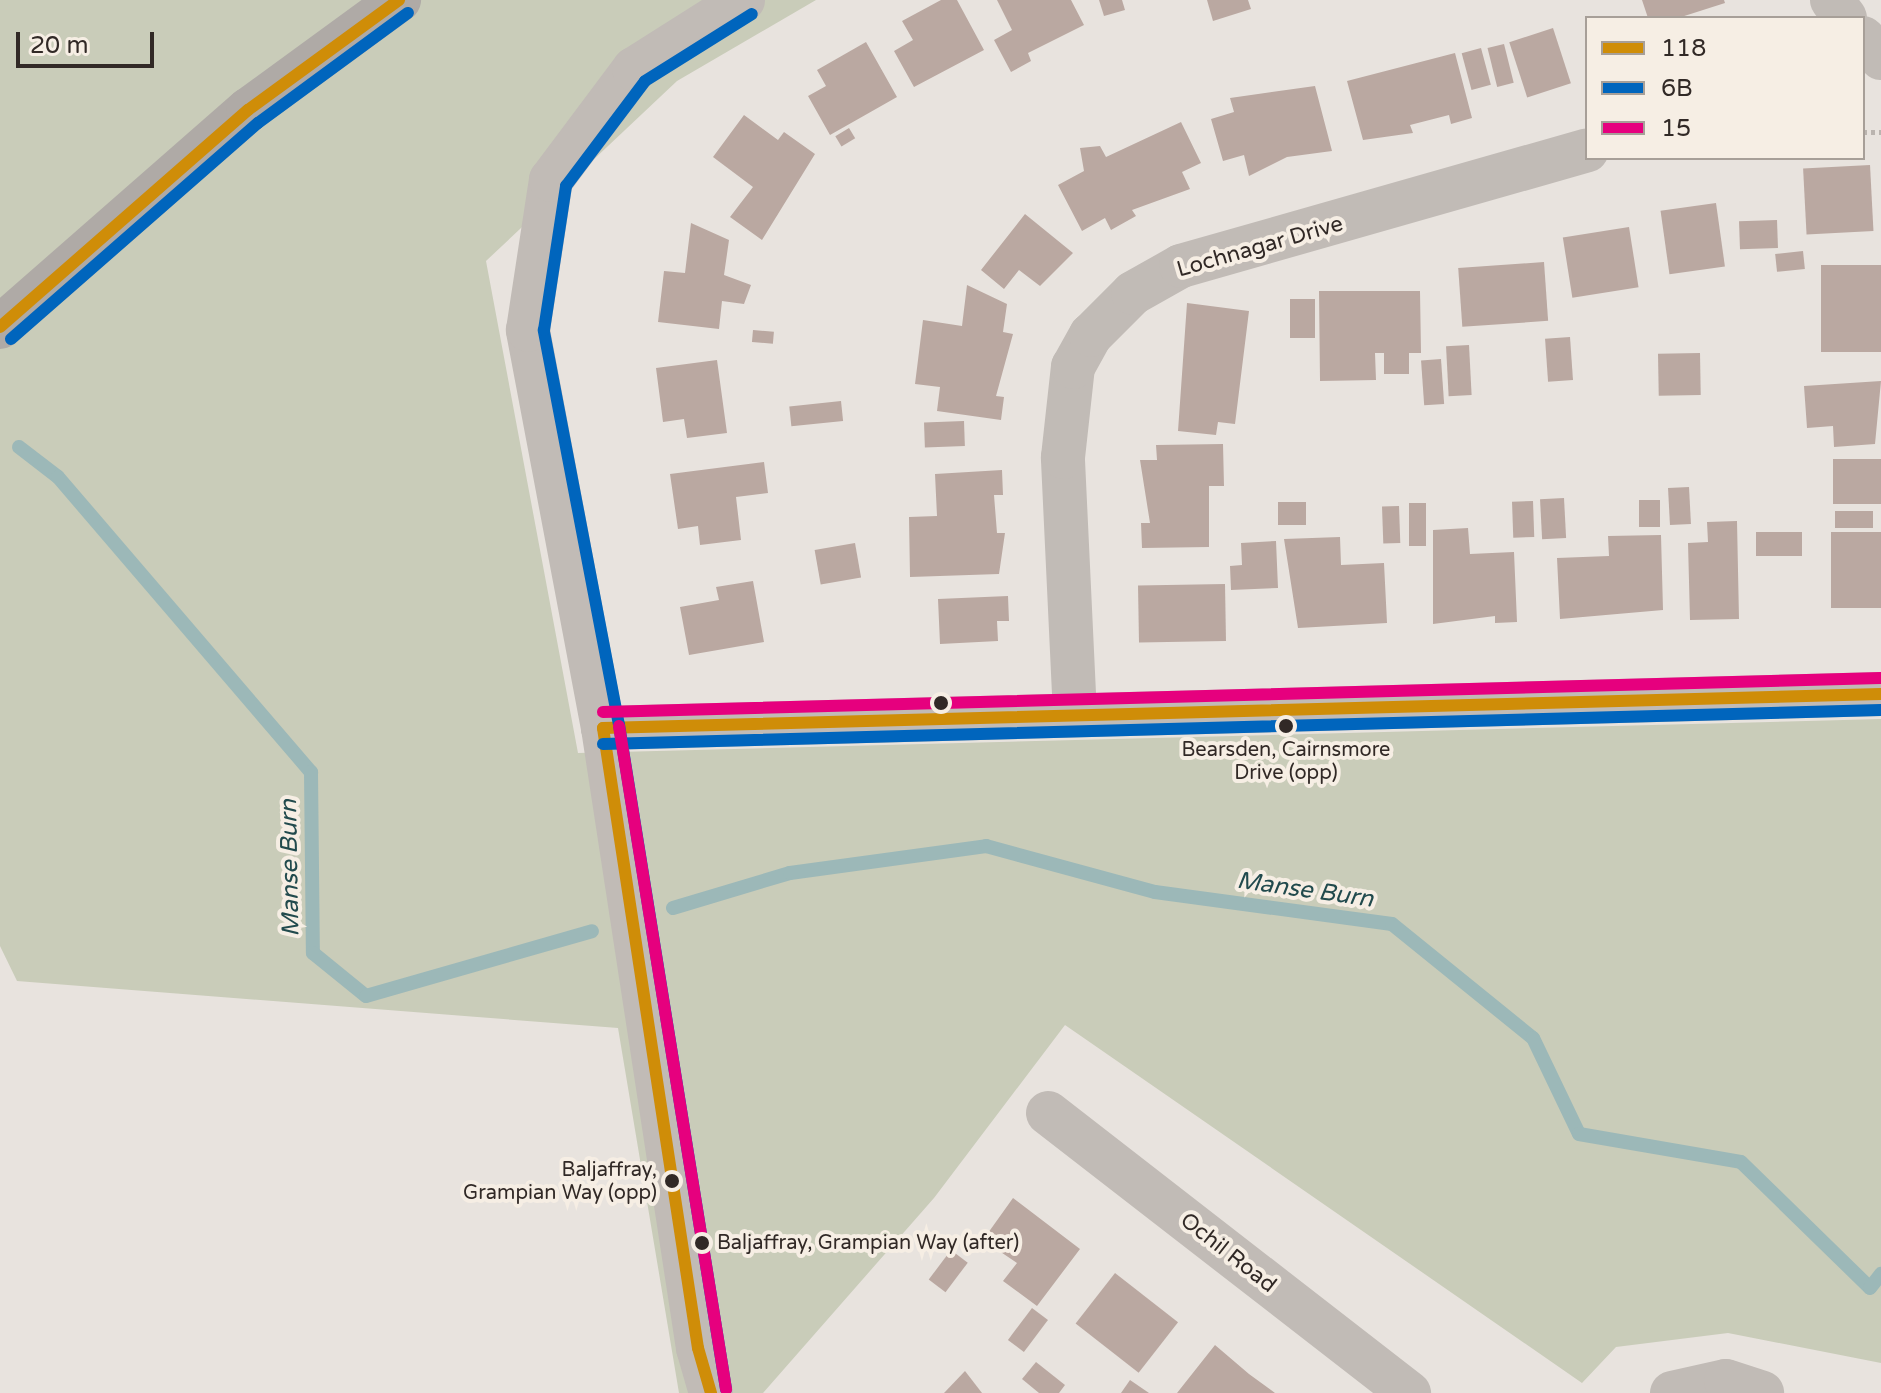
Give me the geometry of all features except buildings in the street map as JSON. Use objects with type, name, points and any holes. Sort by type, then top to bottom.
[{"type":"main road","points":[[0,327],[248,110],[395,1]]},
{"type":"street","points":[[711,1393],[698,1348],[603,728],[528,330],[551,180],[634,69],[743,0]]},
{"type":"street","points":[[1865,42],[1881,58]]},
{"type":"street","name":"Lochnagar Drive","points":[[1075,715],[1063,457],[1073,367],[1091,335],[1133,293],[1181,266],[1585,151]]},
{"type":"street","points":[[603,728],[1881,694]]},
{"type":"street","name":"Ochil Road","points":[[1048,1113],[1409,1393]]},
{"type":"street","points":[[1672,1393],[1726,1381],[1762,1393]]},
{"type":"green space","points":[[0,0],[816,0],[677,81],[486,261],[578,753],[1881,719],[1881,1363],[1728,1333],[1616,1347],[1582,1383],[1065,1025],[934,1198],[763,1393],[679,1393],[618,1028],[17,981],[0,946]]},
{"type":"waterway","name":"Manse Burn","points":[[19,447],[58,477],[311,772],[313,953],[366,996],[592,931]]},
{"type":"waterway","name":"Manse Burn","points":[[673,908],[790,873],[986,846],[1155,892],[1392,924],[1533,1038],[1579,1134],[1741,1162],[1870,1288],[1881,1274]]},
{"type":"transit line","name":"118","points":[[0,327],[248,110],[399,0]]},
{"type":"transit line","name":"6B","points":[[11,339],[258,123],[408,13]]},
{"type":"transit line","name":"6B","points":[[726,1389],[619,725],[544,330],[566,186],[645,81],[752,14]]},
{"type":"transit line","name":"15","points":[[603,712],[1881,678]]},
{"type":"transit line","name":"118","points":[[603,728],[1881,694]]},
{"type":"transit line","name":"6B","points":[[603,744],[1881,710]]},
{"type":"transit line","name":"15","points":[[619,726],[726,1389]]},
{"type":"transit line","name":"118","points":[[603,728],[698,1348],[711,1393]]},
{"type":"place","name":"Bearsden, Cairnsmore Drive (opp)","points":[[1286,726]]},
{"type":"place","name":"Baljaffray, Grampian Way (opp)","points":[[672,1181]]},
{"type":"place","name":"Baljaffray, Grampian Way (after)","points":[[702,1243]]}]
